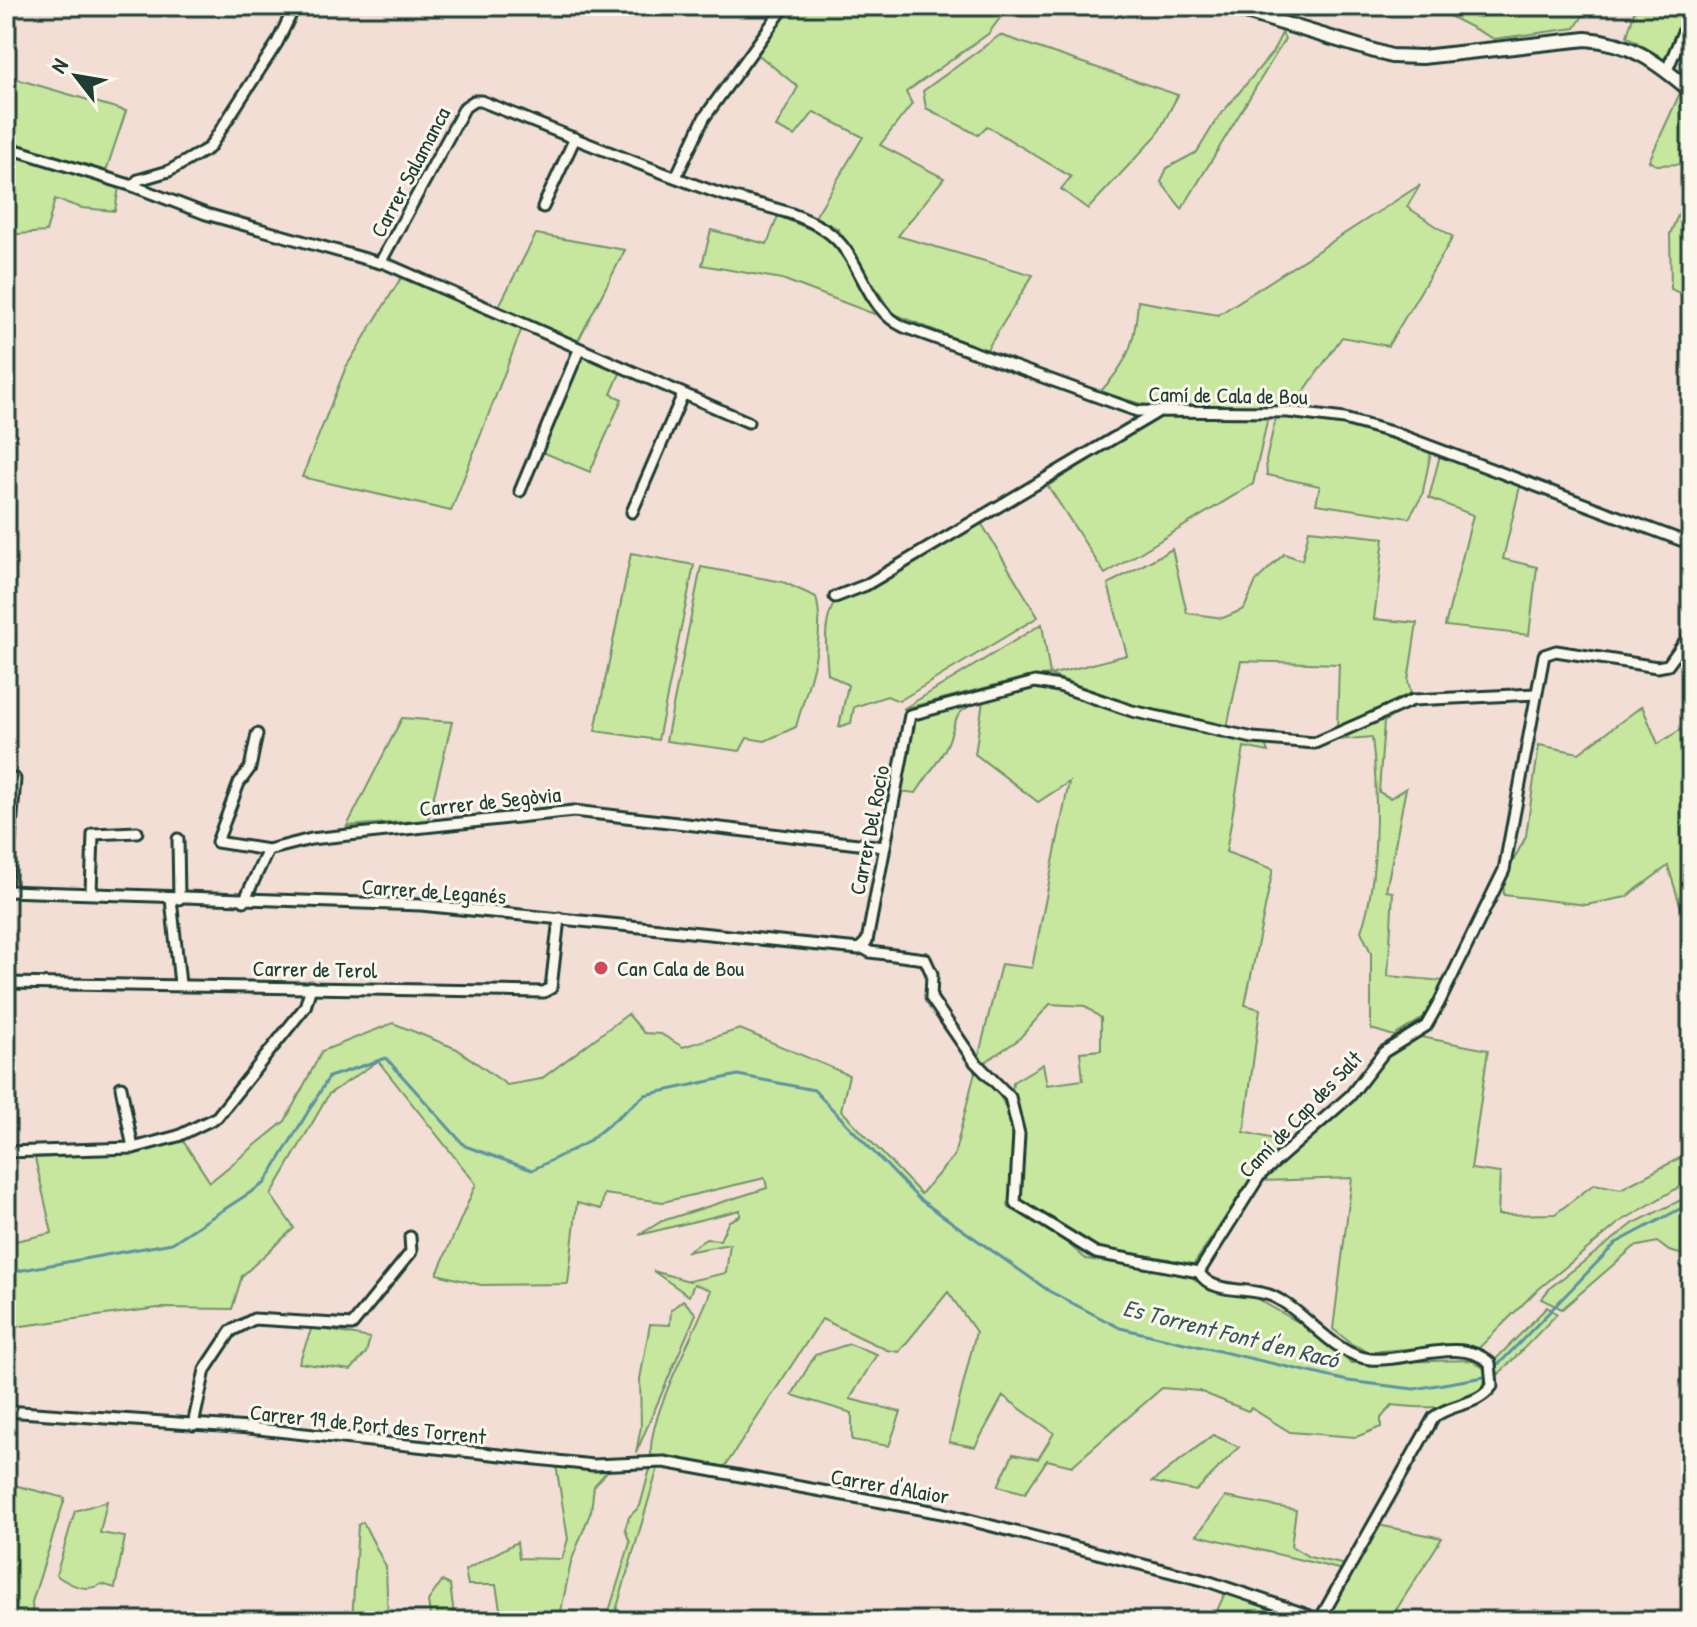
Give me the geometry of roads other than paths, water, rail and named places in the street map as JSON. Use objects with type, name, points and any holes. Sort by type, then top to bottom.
[{"type":"street","points":[[133,186],[138,180],[188,163],[209,148],[277,43],[295,6]]},
{"type":"street","points":[[676,177],[704,118],[785,6]]},
{"type":"street","points":[[1226,6],[1391,56],[1422,57],[1586,39],[1612,41],[1638,50],[1691,91]]},
{"type":"street","points":[[1667,70],[1691,13]]},
{"type":"street","name":"Carrer Salamanca","points":[[6,147],[133,186],[206,214],[382,262],[468,103],[481,101],[676,177],[808,222]]},
{"type":"street","points":[[543,207],[575,138]]},
{"type":"street","name":"Camí de Cala de Bou","points":[[808,222],[840,242],[887,319],[1121,406],[1156,413],[1288,412],[1344,419],[1395,433],[1691,544]]},
{"type":"street","points":[[382,262],[748,422]]},
{"type":"street","points":[[520,491],[579,350]]},
{"type":"street","points":[[632,512],[683,394]]},
{"type":"street","points":[[835,597],[866,585],[1156,413]]},
{"type":"street","name":"Camí de Cap des Salt","points":[[1199,1272],[1260,1175],[1350,1096],[1384,1052],[1426,1026],[1433,1015],[1504,870],[1542,662],[1549,651],[1657,667],[1668,665],[1691,633]]},
{"type":"street","name":"Carrer Del Rocio","points":[[861,948],[910,715],[1035,682],[1059,686],[1132,711],[1253,738],[1315,743],[1413,700],[1536,694]]},
{"type":"street","name":"Carrer de Segòvia","points":[[257,734],[250,768],[239,783],[217,842],[268,850],[326,837],[574,811],[884,847]]},
{"type":"street","points":[[6,891],[15,779]]},
{"type":"street","points":[[91,892],[93,834],[137,832]]},
{"type":"street","points":[[178,839],[175,899],[180,984]]},
{"type":"street","points":[[244,901],[268,850]]},
{"type":"street","name":"Carrer de Leganés","points":[[6,891],[421,905],[861,948],[870,952],[925,959],[932,974],[931,998],[975,1062],[1010,1097],[1019,1134],[1014,1188],[1015,1203],[1021,1210],[1048,1221],[1077,1245],[1096,1253],[1199,1272]]},
{"type":"street","name":"Carrer de Terol","points":[[6,983],[544,992],[551,988],[559,918]]},
{"type":"street","points":[[6,1152],[133,1148],[178,1136],[217,1117],[305,1007],[311,987]]},
{"type":"street","points":[[121,1087],[133,1148]]},
{"type":"street","points":[[193,1425],[205,1370],[231,1331],[254,1319],[352,1325],[411,1252],[410,1237]]},
{"type":"street","points":[[1199,1272],[1213,1286],[1250,1289],[1273,1297],[1353,1355],[1372,1359],[1456,1351],[1484,1357],[1490,1363],[1492,1386],[1474,1403],[1443,1410],[1434,1417],[1319,1621]]},
{"type":"street","name":"Carrer 19 de Port des Torrent","points":[[6,1411],[193,1425],[593,1465],[664,1462],[725,1474]]},
{"type":"street","name":"Carrer d'Alaior","points":[[725,1474],[942,1513],[1210,1582],[1308,1615],[1312,1621]]},
{"type":"waterway","name":"Es Torrent Font d'en Racó","points":[[6,1273],[172,1243],[265,1183],[329,1077],[386,1058],[465,1146],[532,1170],[586,1143],[645,1095],[738,1075],[814,1090],[919,1199],[1049,1291],[1120,1328],[1348,1381],[1414,1389],[1484,1377]]},
{"type":"waterway","name":"Es Torrent Font d'en Racó","points":[[1497,1366],[1616,1243],[1691,1203]]},
{"type":"place","name":"Can Cala de Bou","points":[[601,968]]}]
